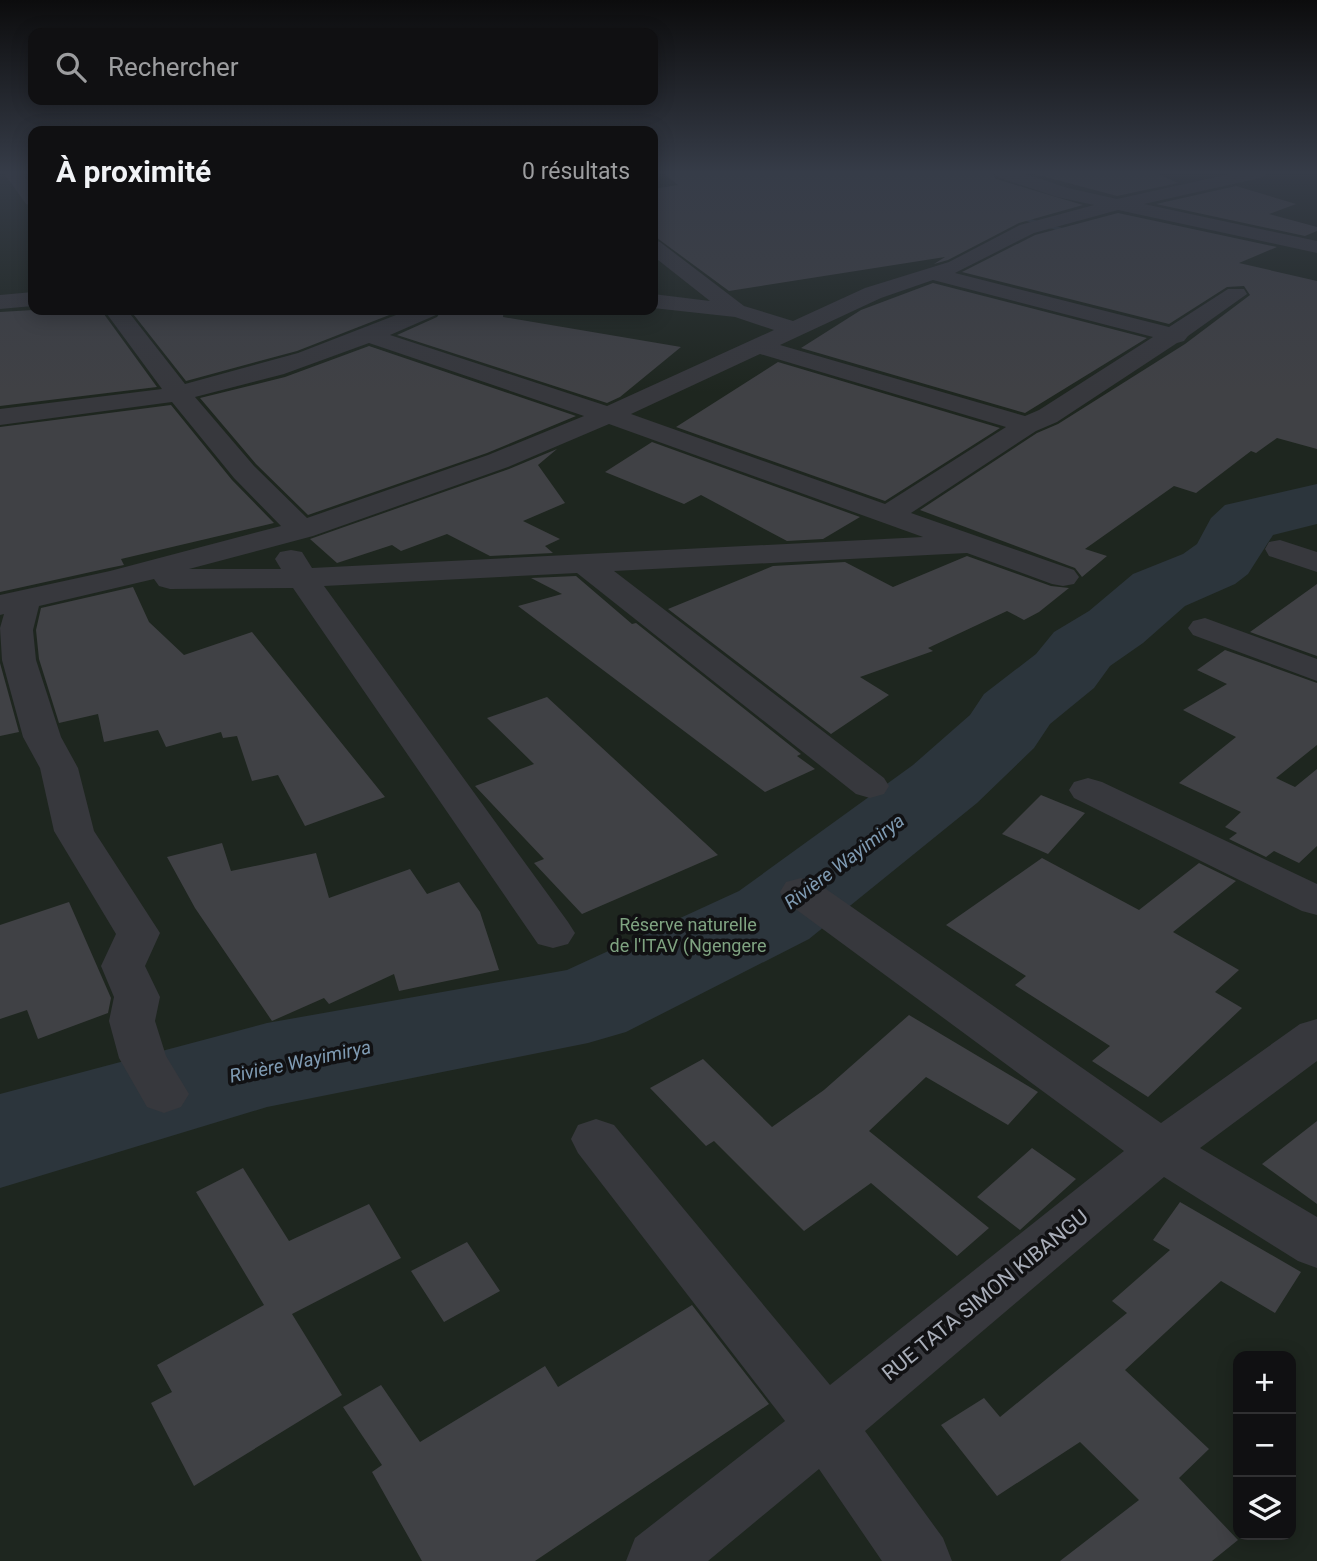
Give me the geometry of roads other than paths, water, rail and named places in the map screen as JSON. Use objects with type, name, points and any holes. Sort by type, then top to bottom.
[{"type":"street","points":[[164,1094],[143,1058],[132,1021],[137,997],[122,966],[138,933],[74,831],[59,768],[42,737],[19,660],[13,602],[290,533],[498,461],[608,415],[873,293],[956,266],[995,246]]},
{"type":"street","points":[[658,250],[738,311]]},
{"type":"street","points":[[933,274],[1176,336]]},
{"type":"street","points":[[887,515],[1027,425],[1048,416],[1176,336],[1236,294]]},
{"type":"street","points":[[0,302],[28,299]]},
{"type":"street","points":[[658,301],[738,311],[794,329]]},
{"type":"street","points":[[119,315],[290,533],[304,578],[331,622],[553,933]]},
{"type":"street","points":[[0,418],[179,394],[285,366],[370,336],[417,315]]},
{"type":"street","points":[[370,336],[608,415],[1063,577]]},
{"type":"street","points":[[758,346],[1027,425]]},
{"type":"street","points":[[113,579],[304,578],[968,544]]},
{"type":"street","points":[[1280,548],[1317,563]]},
{"type":"street","points":[[582,562],[870,786]]},
{"type":"street","points":[[1205,628],[1317,671]]},
{"type":"street","points":[[1087,790],[1317,901]]},
{"type":"street","points":[[801,892],[1161,1150],[1317,1245]]},
{"type":"street","name":"RUE TATA SIMON KIBANGU","points":[[658,1561],[1161,1150],[1317,1037]]},
{"type":"street","points":[[596,1139],[825,1425],[920,1561]]},
{"type":"waterway","name":"Rivière Wayimirya","points":[[0,1141],[267,1065],[588,1005],[774,915],[945,784],[1004,730],[1014,712],[1065,671],[1082,649],[1116,627],[1159,590],[1209,569],[1223,559],[1236,533],[1249,520],[1317,504]]},
{"type":"park label","name":"Réserve naturelle de l'ITAV (Ngengere","points":[[688,935]]}]
